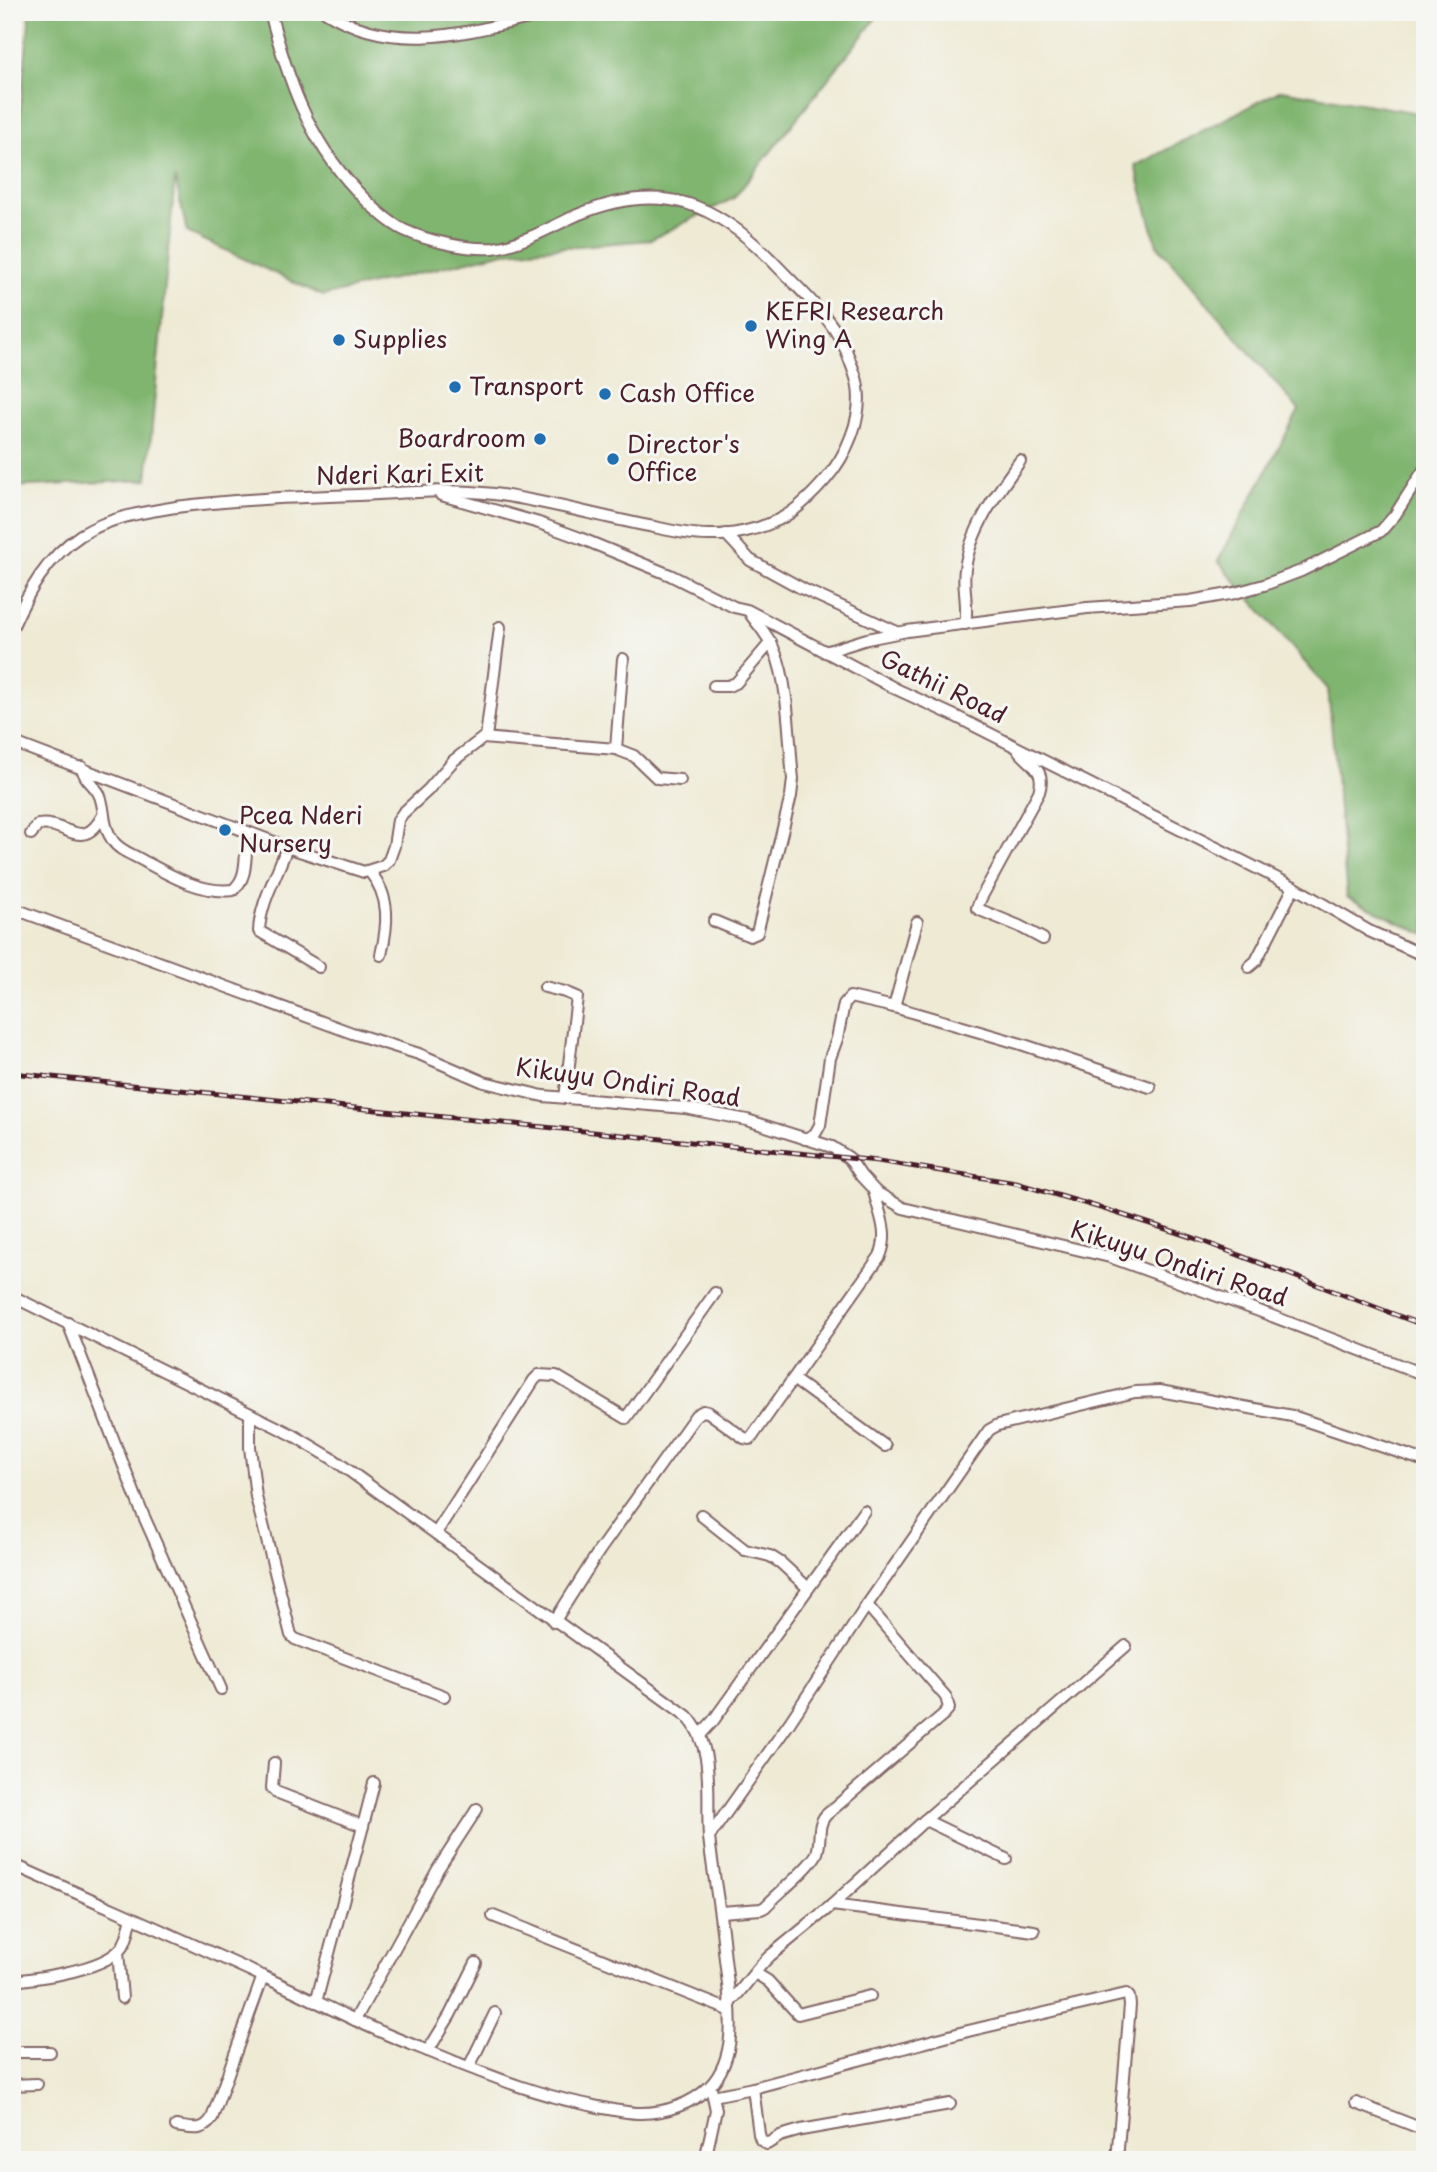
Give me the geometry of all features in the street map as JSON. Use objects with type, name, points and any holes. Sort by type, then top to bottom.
[{"type":"street","name":"Nderi Kari Exit","points":[[12,628],[33,586],[54,558],[76,538],[115,519],[161,509],[249,499],[428,492],[490,494],[678,532],[696,535],[726,534],[778,520],[800,506],[831,473],[842,458],[851,437],[859,398],[858,383],[843,342],[819,310],[752,240],[733,226],[702,208],[671,200],[641,198],[608,203],[522,240],[495,247],[470,247],[407,232],[367,202],[332,163],[315,138],[285,66],[270,12]]},
{"type":"street","points":[[326,12],[356,28],[400,37],[455,35],[555,12]]},
{"type":"street","points":[[965,624],[967,614],[964,578],[968,553],[1000,489],[1020,461]]},
{"type":"street","points":[[825,652],[897,632],[1087,608],[1201,599],[1235,593],[1279,580],[1381,531],[1395,515],[1425,468]]},
{"type":"street","name":"Gathii Road","points":[[428,492],[539,523],[580,538],[670,575],[734,607],[747,610],[825,652],[1294,887],[1369,931],[1425,956]]},
{"type":"street","points":[[726,534],[750,560],[803,589],[897,632]]},
{"type":"street","points":[[714,921],[750,936],[757,933],[788,817],[793,779],[787,711],[777,654],[747,610]]},
{"type":"street","points":[[486,737],[500,627]]},
{"type":"street","points":[[715,686],[736,683],[771,642]]},
{"type":"street","points":[[616,749],[623,659]]},
{"type":"street","points":[[12,742],[359,872],[370,872],[383,866],[394,846],[398,820],[403,813],[453,761],[486,737],[616,749],[634,756],[657,778],[680,780]]},
{"type":"street","points":[[1014,746],[1042,776],[1040,792],[977,908],[1043,939]]},
{"type":"street","points":[[82,767],[86,780],[100,796],[103,815],[112,839],[121,849],[185,882],[215,890],[233,890],[241,882],[246,852]]},
{"type":"street","points":[[31,834],[38,825],[46,824],[73,834],[84,833],[93,830],[103,815]]},
{"type":"street","points":[[287,847],[269,890],[259,930],[319,967]]},
{"type":"street","points":[[370,872],[379,883],[386,904],[386,932],[381,955]]},
{"type":"street","points":[[1249,967],[1255,961],[1294,887]]},
{"type":"street","name":"Kikuyu Ondiri Road","points":[[12,908],[300,1014],[419,1054],[484,1082],[532,1094],[705,1111],[747,1120],[805,1139],[841,1152],[849,1158],[874,1191],[903,1208],[1128,1263],[1425,1375]]},
{"type":"street","points":[[894,1007],[917,922]]},
{"type":"street","points":[[545,987],[577,997],[565,1098]]},
{"type":"street","points":[[805,1139],[815,1134],[820,1125],[830,1058],[846,999],[854,997],[1021,1044],[1150,1087]]},
{"type":"street","points":[[554,1622],[599,1551],[696,1415],[703,1411],[708,1412],[744,1438],[750,1439],[880,1256],[886,1243],[885,1230],[874,1191]]},
{"type":"street","points":[[436,1533],[539,1375],[556,1376],[626,1418],[715,1293]]},
{"type":"street","points":[[12,1296],[250,1413],[333,1460],[674,1706],[694,1724],[700,1735],[707,1767],[709,1837],[721,1912],[729,2006],[729,2049],[712,2091],[716,2110],[705,2160]]},
{"type":"street","points":[[68,1323],[141,1510],[221,1689]]},
{"type":"street","points":[[793,1379],[885,1446]]},
{"type":"street","points":[[709,1837],[989,1430],[1011,1420],[1135,1392],[1160,1391],[1292,1416],[1425,1461]]},
{"type":"street","points":[[250,1413],[250,1447],[256,1497],[291,1635],[295,1639],[444,1696]]},
{"type":"street","points":[[700,1735],[713,1721],[864,1511]]},
{"type":"street","points":[[701,1515],[745,1550],[770,1556],[781,1563],[808,1588]]},
{"type":"street","points":[[721,1912],[765,1907],[813,1859],[820,1826],[826,1815],[948,1708],[946,1697],[867,1605]]},
{"type":"street","points":[[729,2006],[771,1955],[832,1905],[925,1820],[1126,1646]]},
{"type":"street","points":[[274,1763],[271,1784],[276,1791],[363,1826]]},
{"type":"street","points":[[316,2002],[373,1783]]},
{"type":"street","points":[[355,2020],[438,1869],[477,1809]]},
{"type":"street","points":[[925,1820],[1006,1859]]},
{"type":"street","points":[[12,1864],[355,2020],[495,2078],[559,2098],[639,2113],[658,2112],[712,2091],[753,2088],[968,2031],[1126,1994],[1130,2005],[1116,2160]]},
{"type":"street","points":[[832,1905],[1034,1931]]},
{"type":"street","points":[[493,1916],[729,2006]]},
{"type":"street","points":[[12,1981],[37,1979],[104,1961],[118,1952],[124,1944],[132,1918]]},
{"type":"street","points":[[118,1952],[121,1998]]},
{"type":"street","points":[[428,2051],[476,1964]]},
{"type":"street","points":[[755,1973],[764,1978],[798,2014],[870,1996]]},
{"type":"street","points":[[176,2126],[200,2129],[212,2118],[263,1976]]},
{"type":"street","points":[[469,2067],[495,2013]]},
{"type":"street","points":[[12,2052],[50,2052]]},
{"type":"street","points":[[12,2085],[37,2084]]},
{"type":"street","points":[[753,2088],[758,2134],[767,2144],[780,2136],[801,2130],[950,2104]]},
{"type":"street","points":[[1356,2103],[1425,2130]]},
{"type":"green space","points":[[30,12],[881,12],[734,198],[650,240],[505,252],[323,296],[187,232],[175,178],[147,480],[12,487],[12,191]]},
{"type":"green space","points":[[1281,90],[1425,114],[1425,935],[1347,897],[1328,689],[1218,561],[1299,410],[1157,245],[1135,166]]},
{"type":"railway","points":[[12,1073],[878,1161],[1016,1183],[1194,1238],[1425,1326]]},
{"type":"place","name":"KEFRI Research Wing A","points":[[751,326]]},
{"type":"place","name":"Supplies","points":[[339,340]]},
{"type":"place","name":"Transport","points":[[455,387]]},
{"type":"place","name":"Cash Office","points":[[605,394]]},
{"type":"place","name":"Boardroom","points":[[540,439]]},
{"type":"place","name":"Director's Office","points":[[613,459]]},
{"type":"place","name":"Pcea Nderi Nursery","points":[[225,830]]}]
